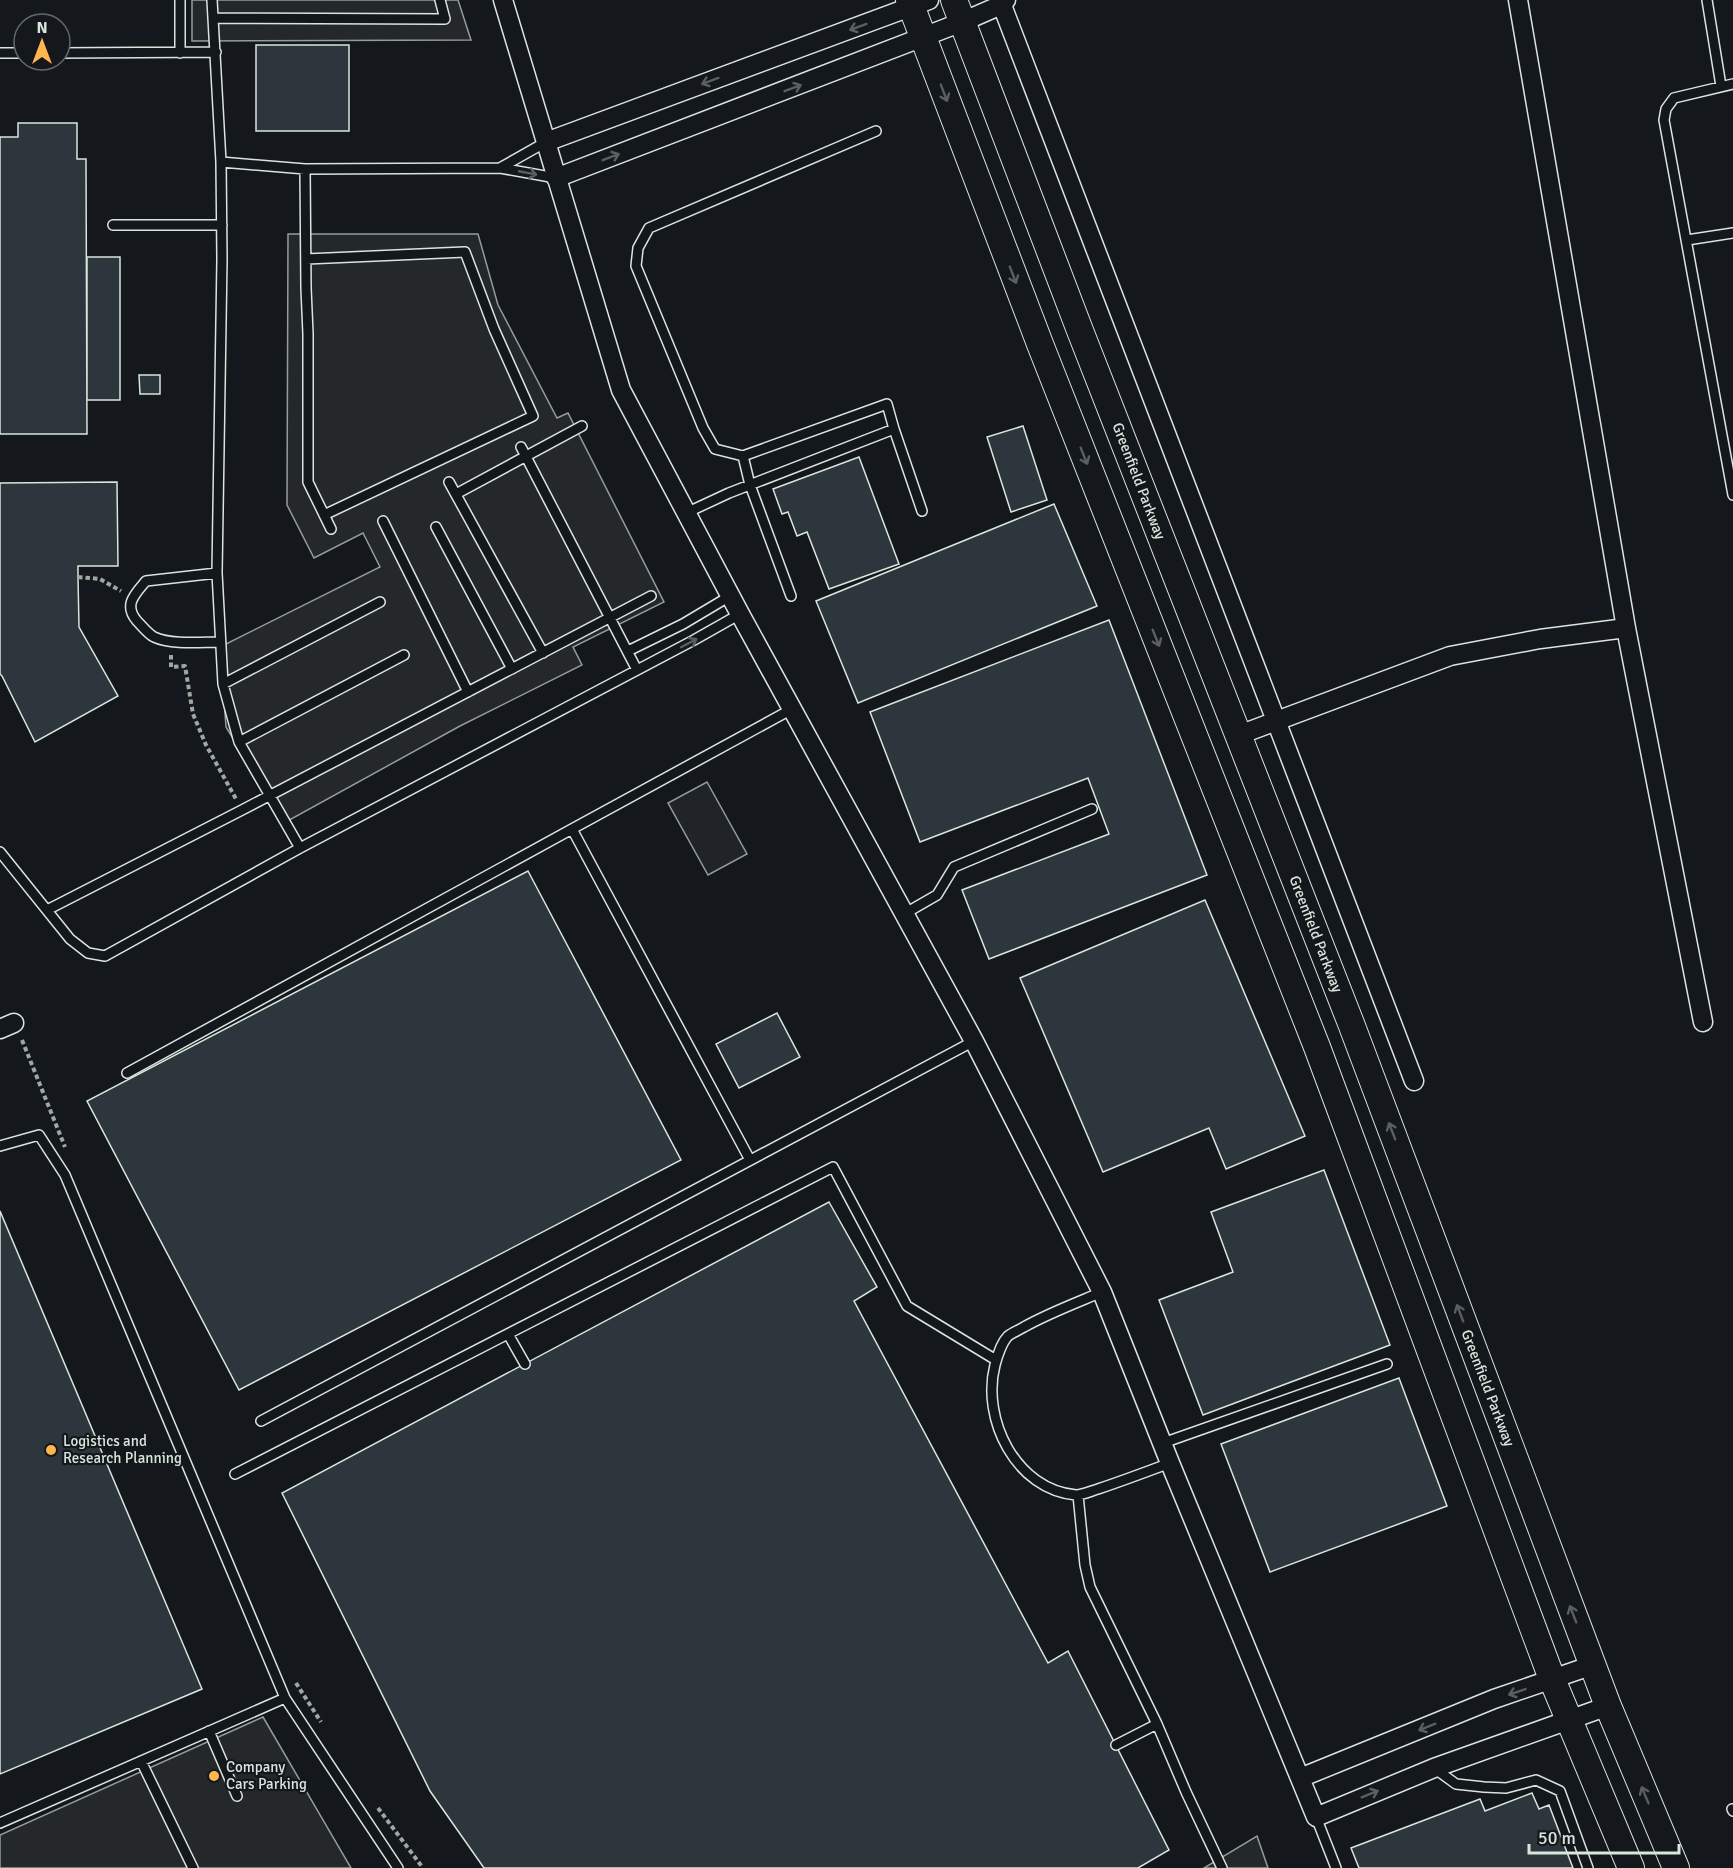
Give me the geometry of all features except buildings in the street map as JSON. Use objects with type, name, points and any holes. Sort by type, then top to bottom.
[{"type":"main road","points":[[917,2],[923,38],[1044,355],[1317,1047],[1552,1679],[1631,1868]]},
{"type":"main road","name":"Greenfield Parkway","points":[[958,11],[1079,328],[1352,1026],[1608,1706],[1676,1868]]},
{"type":"street","points":[[503,0],[621,390],[730,596],[974,1041],[1102,1292],[1316,1817],[1434,1768],[1608,1706]]},
{"type":"street","points":[[1518,0],[1626,628],[1703,1022]]},
{"type":"street","points":[[546,141],[917,2]]},
{"type":"street","points":[[556,178],[923,38],[958,11],[1002,2],[1414,1081]]},
{"type":"street","points":[[1239,735],[1450,656],[1540,639],[1626,628]]},
{"type":"street","points":[[1300,1778],[1494,1699],[1593,1665]]},
{"type":"lane","points":[[180,0],[180,53]]},
{"type":"lane","points":[[212,0],[221,162],[218,573],[223,684],[239,742],[300,848]]},
{"type":"lane","points":[[214,18],[445,19],[440,0]]},
{"type":"lane","points":[[1707,0],[1721,86]]},
{"type":"lane","points":[[72,53],[216,52]]},
{"type":"lane","points":[[1733,84],[1674,98],[1666,109],[1664,120],[1733,495]]},
{"type":"lane","points":[[876,131],[649,228],[638,248],[636,267],[703,428],[715,449],[743,456],[887,404],[922,511]]},
{"type":"lane","points":[[500,168],[546,141]]},
{"type":"lane","points":[[221,162],[305,169],[500,168],[556,178]]},
{"type":"lane","points":[[305,169],[308,482],[331,529]]},
{"type":"lane","points":[[114,225],[222,225]]},
{"type":"lane","points":[[1687,240],[1733,233]]},
{"type":"lane","points":[[306,260],[465,252],[494,329],[533,416],[324,515]]},
{"type":"lane","points":[[456,494],[582,426]]},
{"type":"lane","points":[[686,513],[750,485],[894,429]]},
{"type":"lane","points":[[521,447],[637,670]]},
{"type":"lane","points":[[743,456],[750,485],[791,596]]},
{"type":"lane","points":[[449,482],[543,653]]},
{"type":"lane","points":[[383,521],[468,692]]},
{"type":"lane","points":[[436,527],[512,669]]},
{"type":"lane","points":[[218,573],[146,581],[132,597],[130,605],[134,617],[154,637],[171,641],[220,642]]},
{"type":"lane","points":[[47,910],[651,596]]},
{"type":"lane","points":[[628,651],[683,624],[730,596]]},
{"type":"lane","points":[[223,684],[380,602]]},
{"type":"lane","points":[[0,852],[24,885],[70,939],[88,953],[105,956],[300,848],[740,614]]},
{"type":"lane","points":[[239,742],[404,655]]},
{"type":"lane","points":[[127,1073],[792,709]]},
{"type":"lane","points":[[904,914],[937,895],[954,867],[1092,809]]},
{"type":"lane","points":[[572,829],[750,1160]]},
{"type":"lane","points":[[261,1421],[974,1041]]},
{"type":"lane","points":[[0,1146],[39,1135],[65,1174],[285,1698],[398,1868]]},
{"type":"lane","points":[[235,1474],[833,1167],[906,1306],[996,1359]]},
{"type":"lane","points":[[1102,1292],[1042,1317],[1007,1337],[996,1359],[991,1381],[992,1406],[999,1431],[1011,1455],[1031,1478],[1050,1489],[1078,1495],[1170,1463]]},
{"type":"lane","points":[[508,1334],[525,1364]]},
{"type":"lane","points":[[1163,1443],[1387,1364]]},
{"type":"lane","points":[[1078,1495],[1085,1565],[1090,1587],[1157,1724],[1222,1868]]},
{"type":"lane","points":[[0,1824],[285,1698]]},
{"type":"lane","points":[[1116,1745],[1157,1724]]},
{"type":"lane","points":[[209,1731],[237,1796]]},
{"type":"lane","points":[[141,1761],[193,1868]]},
{"type":"lane","points":[[1434,1768],[1456,1784],[1506,1788],[1536,1780],[1560,1791],[1588,1868]]},
{"type":"lane","points":[[1316,1817],[1336,1868]]},
{"type":"path","points":[[78,577],[100,579],[132,597]]},
{"type":"path","points":[[171,641],[171,667],[185,666],[193,714],[206,745],[242,810]]},
{"type":"shaded area","points":[[192,0],[458,0],[471,40],[192,41]]},
{"type":"shaded area","points":[[288,234],[478,234],[498,305],[557,418],[568,413],[664,602],[573,647],[582,665],[460,726],[284,823],[226,727],[220,647],[380,567],[363,533],[314,558],[287,505]]},
{"type":"shaded area","points":[[707,782],[747,854],[708,875],[668,803]]},
{"type":"shaded area","name":"Company Cars Parking","points":[[263,1717],[351,1868],[0,1868],[0,1835]]},
{"type":"shaded area","points":[[1257,1836],[1268,1868],[1204,1868]]},
{"type":"place","name":"Logistics and Research Planning","points":[[51,1450]]},
{"type":"place","name":"Company Cars Parking","points":[[214,1776]]}]
